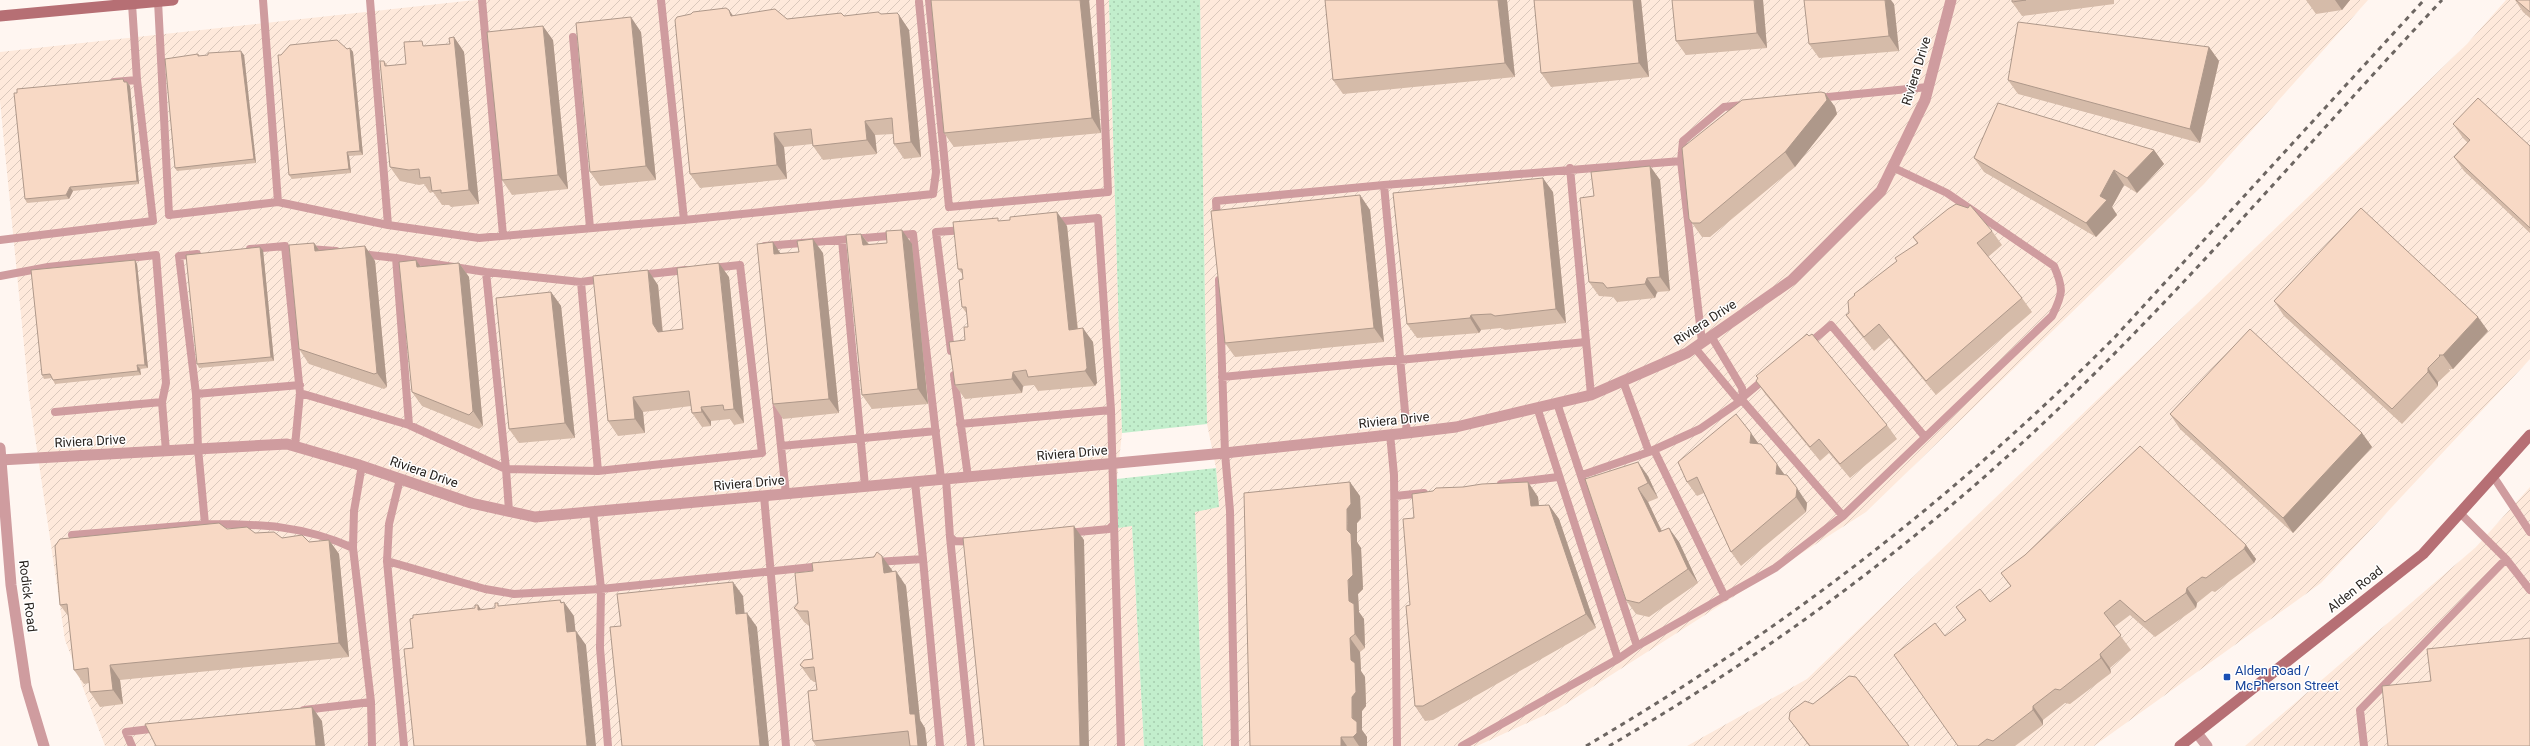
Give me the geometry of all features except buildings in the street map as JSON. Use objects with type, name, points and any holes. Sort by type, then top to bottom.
[{"type":"main road","points":[[0,16],[173,0]]},
{"type":"main road","name":"Alden Road","points":[[2180,746],[2423,554],[2530,435]]},
{"type":"street","name":"Riviera Drive","points":[[1,460],[287,444],[362,465],[471,503],[535,517],[1225,453],[1456,427],[1591,395],[1623,381],[1703,342],[1792,280],[1881,191],[1925,100],[1951,0]]},
{"type":"street","name":"Rodick Road","points":[[0,448],[11,584],[26,686],[44,746]]},
{"type":"street","points":[[2197,733],[2207,746]]},
{"type":"lane","points":[[264,0],[278,202]]},
{"type":"lane","points":[[370,0],[388,225]]},
{"type":"lane","points":[[482,0],[503,235]]},
{"type":"lane","points":[[661,0],[684,220]]},
{"type":"lane","points":[[929,0],[949,207],[1108,192],[1100,0]]},
{"type":"lane","points":[[158,1],[169,215],[278,202],[388,225],[479,238],[684,220],[933,194],[936,172],[919,2]]},
{"type":"lane","points":[[0,240],[153,221],[137,80],[132,4]]},
{"type":"lane","points":[[573,37],[590,228]]},
{"type":"lane","points":[[106,83],[137,80]]},
{"type":"lane","points":[[1810,99],[1928,86]]},
{"type":"lane","points":[[1755,104],[1724,107],[1683,141],[1681,160],[1703,342],[1741,399],[1843,516]]},
{"type":"lane","points":[[1217,232],[1216,201],[1570,168],[1681,160]]},
{"type":"lane","points":[[1462,746],[1618,660],[1638,646],[1775,568],[1843,516],[2052,316],[2062,295],[2061,282],[2054,266],[1947,193],[1892,167]]},
{"type":"lane","points":[[1570,168],[1591,395]]},
{"type":"lane","points":[[1384,185],[1407,432]]},
{"type":"lane","points":[[1044,223],[1098,218],[1111,410],[1121,746]]},
{"type":"lane","points":[[968,477],[936,232],[975,229]]},
{"type":"lane","points":[[760,254],[759,246],[913,234],[936,430],[944,479],[971,746]]},
{"type":"lane","points":[[842,240],[866,486]]},
{"type":"lane","points":[[239,250],[293,247],[396,258],[486,272],[581,282],[612,278]]},
{"type":"lane","points":[[293,247],[300,389],[295,446]]},
{"type":"lane","points":[[205,524],[198,448],[196,394],[179,256],[209,253]]},
{"type":"lane","points":[[0,276],[48,268],[156,256],[166,383],[162,402],[166,450]]},
{"type":"lane","points":[[396,258],[409,425]]},
{"type":"lane","points":[[196,394],[300,389],[409,425],[506,469],[598,471],[762,454],[740,265],[628,276]]},
{"type":"lane","points":[[1219,270],[1225,453],[1230,511],[1235,746]]},
{"type":"lane","points":[[486,272],[509,511]]},
{"type":"lane","points":[[581,282],[598,471]]},
{"type":"lane","points":[[1802,349],[1831,325],[1925,437]]},
{"type":"lane","points":[[1222,377],[1586,342]]},
{"type":"lane","points":[[1703,342],[1742,388],[1741,399]]},
{"type":"lane","points":[[1582,475],[1652,451],[1700,429],[1741,399],[1772,373]]},
{"type":"lane","points":[[1623,381],[1652,451],[1725,597]]},
{"type":"lane","points":[[775,392],[786,494]]},
{"type":"lane","points":[[55,412],[162,402]]},
{"type":"lane","points":[[1557,403],[1638,646]]},
{"type":"lane","points":[[1537,407],[1558,477],[1618,660]]},
{"type":"lane","points":[[960,424],[1111,410]]},
{"type":"lane","points":[[781,446],[862,439],[936,430]]},
{"type":"lane","points":[[1390,434],[1395,496],[1397,746]]},
{"type":"lane","points":[[362,465],[354,511],[353,548],[371,702],[372,746]]},
{"type":"lane","points":[[2493,476],[2530,532]]},
{"type":"lane","points":[[1496,485],[1558,477]]},
{"type":"lane","points":[[400,478],[389,524],[387,561],[404,746]]},
{"type":"lane","points":[[915,482],[940,746]]},
{"type":"lane","points":[[1395,496],[1433,492]]},
{"type":"lane","points":[[764,496],[786,746]]},
{"type":"lane","points":[[592,511],[601,589],[600,648],[608,746]]},
{"type":"lane","points":[[2460,513],[2506,560],[2530,590]]},
{"type":"lane","points":[[72,535],[205,524],[259,524],[290,528],[326,536],[353,548]]},
{"type":"lane","points":[[1055,534],[1109,529],[1114,524]]},
{"type":"lane","points":[[950,536],[955,541],[964,543],[987,541]]},
{"type":"lane","points":[[870,562],[923,558]]},
{"type":"lane","points":[[2364,746],[2360,710],[2506,560]]},
{"type":"lane","points":[[387,561],[485,589],[514,594],[601,589],[771,570],[832,565]]},
{"type":"lane","points":[[292,712],[371,702]]},
{"type":"lane","points":[[132,746],[126,732],[166,727]]},
{"type":"shaded area","points":[[475,0],[1109,0],[1122,433],[1117,479],[1118,528],[1132,525],[1144,746],[105,746],[65,640],[29,396],[0,101],[0,52]]},
{"type":"shaded area","points":[[1200,0],[2368,0],[2204,184],[1866,512],[1558,709],[1477,746],[1203,746],[1195,511],[1219,507],[1216,468],[1207,424]]},
{"type":"shaded area","points":[[2506,0],[2530,0],[2530,359],[2321,583],[2094,746],[1687,746],[1807,679],[2467,44]]},
{"type":"shaded area","points":[[2530,487],[2530,746],[2245,746],[2476,547]]},
{"type":"green space","points":[[1109,0],[1200,0],[1207,424],[1122,433]]},
{"type":"green space","points":[[1216,468],[1219,507],[1195,512],[1203,746],[1144,746],[1132,526],[1118,528],[1117,479]]},
{"type":"railway","points":[[1586,746],[1659,702],[1730,656],[1798,608],[1864,559],[1992,453],[2054,397],[2115,337],[2424,0]]},
{"type":"railway","points":[[1609,746],[1718,679],[1824,606],[1875,567],[1974,486],[2022,443],[2077,390],[2184,281],[2442,0]]},
{"type":"place","name":"Alden Road / McPherson Street","points":[[2227,677]]}]
